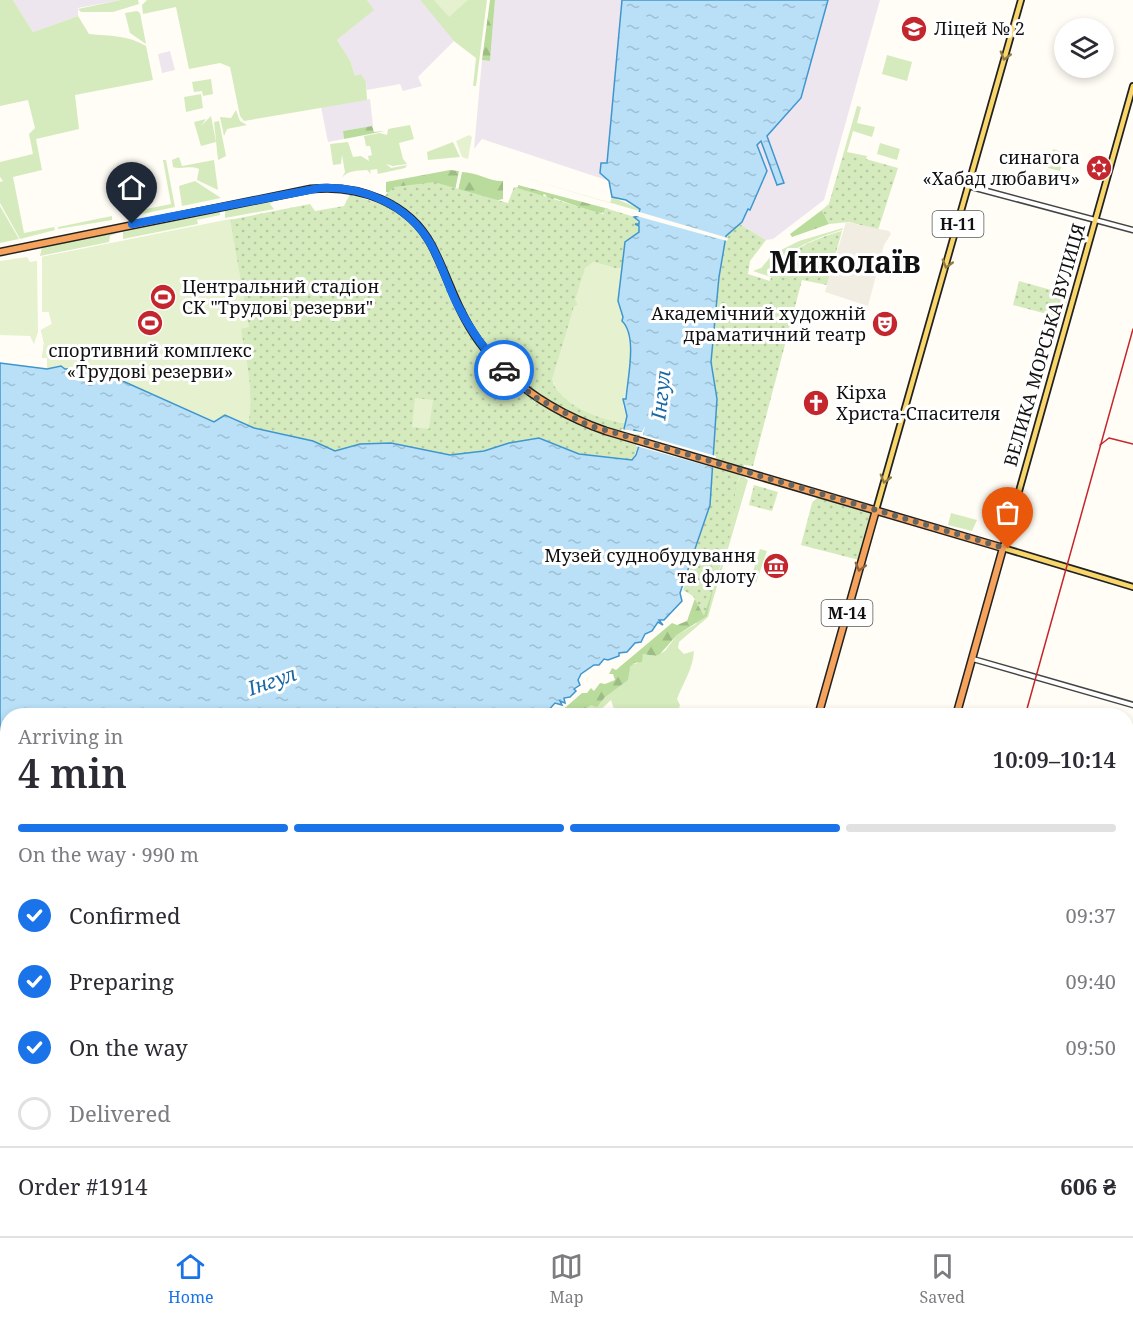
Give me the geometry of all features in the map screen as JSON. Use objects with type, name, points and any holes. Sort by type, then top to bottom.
[{"type":"highway","points":[[0,252],[311,189],[345,189],[371,195],[399,209],[423,232],[435,253],[456,302],[477,339],[496,362],[527,391],[558,411],[588,425],[1003,548]]},
{"type":"highway","name":"М-14","points":[[820,708],[876,510]]},
{"type":"highway","name":"ВЕЛИКА МОРСЬКА ВУЛИЦЯ","points":[[958,708],[1003,548]]},
{"type":"main road","name":"Н-11","points":[[876,510],[1021,0]]},
{"type":"main road","name":"ВЕЛИКА МОРСЬКА ВУЛИЦЯ","points":[[1003,548],[1133,86]]},
{"type":"main road","points":[[1003,548],[1133,587]]},
{"type":"street","points":[[968,186],[1133,230]]},
{"type":"street","points":[[972,659],[1133,705]]},
{"type":"shaded area","points":[[13,0],[120,0],[78,8],[78,16],[33,32]]},
{"type":"shaded area","points":[[367,0],[420,0],[455,40],[418,77],[422,86],[403,91],[400,84],[367,90],[366,82],[355,76],[350,60],[337,40],[373,10]]},
{"type":"shaded area","points":[[495,0],[622,0],[607,163],[601,163],[600,172],[609,181],[482,139],[474,149],[482,60],[490,61]]},
{"type":"shaded area","points":[[828,0],[880,0],[824,200],[773,239],[766,240],[738,223],[742,221],[748,209],[757,145],[761,141],[777,185],[767,136],[801,98]]},
{"type":"shaded area","points":[[170,51],[175,70],[162,73],[158,54]]},
{"type":"shaded area","points":[[370,99],[373,126],[343,131],[344,139],[328,142],[321,107]]},
{"type":"shaded area","points":[[846,222],[889,231],[891,234],[884,245],[868,306],[825,292]]},
{"type":"green space","points":[[0,0],[13,0],[33,32],[78,16],[89,34],[139,42],[146,46],[153,80],[75,95],[79,129],[36,139],[42,170],[13,177],[24,233],[54,227],[55,230],[20,239],[0,203],[0,182],[3,181],[0,177],[0,162],[33,154],[29,134],[35,128],[28,100],[0,106]]},
{"type":"green space","points":[[120,0],[138,0],[139,4],[113,12],[81,12],[78,9]]},
{"type":"green space","points":[[147,0],[367,0],[374,10],[337,40],[350,60],[355,76],[361,74],[366,82],[367,100],[244,121],[240,116],[230,67],[220,63],[189,69],[176,7],[143,14],[142,5]]},
{"type":"green space","points":[[420,0],[487,0],[476,86],[473,86],[476,58],[455,42]]},
{"type":"green space","points":[[434,0],[468,0],[449,17]]},
{"type":"green space","points":[[490,0],[495,0],[490,61],[482,60]]},
{"type":"green space","points":[[137,11],[140,13],[146,44],[130,33],[125,13]]},
{"type":"green space","points":[[887,55],[912,62],[907,81],[882,74]]},
{"type":"green space","points":[[211,79],[213,94],[203,96],[202,91],[194,92],[192,82]]},
{"type":"green space","points":[[201,94],[203,108],[186,112],[184,97]]},
{"type":"green space","points":[[857,106],[861,107],[857,123],[875,127],[872,137],[853,131],[847,152],[867,156],[866,160],[842,207],[822,210],[829,204]]},
{"type":"green space","points":[[236,110],[240,121],[247,125],[227,129],[224,136],[220,117],[231,118]]},
{"type":"green space","points":[[211,116],[216,142],[201,146],[194,122],[206,119],[201,126]]},
{"type":"green space","points":[[219,121],[226,156],[218,160],[214,122]]},
{"type":"green space","points":[[410,125],[414,139],[399,143],[403,159],[407,164],[393,166],[386,164],[391,168],[407,165],[405,168],[378,174],[377,169],[370,170],[371,174],[367,170],[353,171],[342,178],[345,172],[342,155],[341,164],[333,165],[330,144],[348,142],[353,157],[361,156],[369,161],[368,156],[372,155],[370,146],[366,146],[364,136],[380,133],[387,135],[388,129]]},
{"type":"green space","points":[[372,126],[374,132],[385,131],[344,139],[343,131]]},
{"type":"green space","points":[[469,135],[472,137],[468,159],[462,157],[456,141]]},
{"type":"green space","points":[[453,142],[460,157],[428,160],[427,152]]},
{"type":"green space","points":[[880,143],[900,149],[897,160],[877,154]]},
{"type":"green space","points":[[1053,149],[1065,153],[1060,171],[1048,168]]},
{"type":"green space","points":[[844,153],[898,168],[878,230],[849,222],[829,224],[822,210],[829,204]]},
{"type":"green space","points":[[179,157],[182,166],[214,160],[218,190],[197,180],[199,169],[173,167],[172,160]]},
{"type":"green space","points":[[163,160],[166,160],[175,207],[133,216],[131,212],[171,204]]},
{"type":"green space","points":[[450,170],[459,171],[451,210],[386,192],[386,182]]},
{"type":"green space","points":[[462,172],[503,181],[503,199],[454,210]]},
{"type":"green space","points":[[195,181],[221,198],[182,206],[179,186]]},
{"type":"green space","points":[[434,182],[508,203],[514,187],[603,214],[605,208],[638,218],[639,232],[625,242],[623,268],[593,262],[578,305],[574,307],[553,383],[565,397],[584,409],[606,419],[625,423],[624,429],[643,433],[633,459],[620,460],[579,454],[540,438],[484,451],[450,455],[391,443],[360,444],[335,451],[313,441],[254,428],[236,419],[216,421],[47,369],[47,358],[42,358],[44,343],[41,330],[52,324],[49,312],[42,312],[42,257],[310,204],[315,211],[344,206],[350,194],[377,203],[394,187]]},
{"type":"green space","points":[[518,185],[609,209],[609,212],[597,213],[621,222],[554,198],[552,201],[544,198],[547,196],[544,194],[542,197],[515,188]]},
{"type":"green space","points":[[612,197],[640,209],[639,211],[610,203]]},
{"type":"green space","points":[[272,202],[270,204],[274,209],[225,218],[225,210]]},
{"type":"green space","points":[[0,206],[19,239],[0,243]]},
{"type":"green space","points":[[822,210],[829,224],[792,237],[790,234]]},
{"type":"green space","points":[[220,211],[220,215],[197,220],[198,224],[123,239],[123,232]]},
{"type":"green space","points":[[112,216],[112,220],[58,229],[58,227]]},
{"type":"green space","name":"спортивний комплекс «Трудові резерви»","points":[[230,219],[249,327],[241,329],[251,401],[248,425],[223,414],[214,422],[116,378],[86,368],[65,369],[61,366],[47,369],[47,358],[42,358],[44,343],[41,330],[52,324],[49,312],[42,312],[42,257]]},
{"type":"green space","points":[[738,223],[766,240],[750,261],[748,274],[770,281],[774,267],[786,256],[815,240],[842,231],[827,285],[802,280],[753,466],[744,465],[735,490],[735,513],[729,539],[704,616],[693,596],[683,590],[710,504],[717,399],[711,362],[719,277],[726,236]]},
{"type":"green space","points":[[843,228],[801,246],[782,260],[771,277],[753,271],[761,268],[773,254],[799,241]]},
{"type":"green space","points":[[120,232],[110,236],[109,242],[40,256],[42,247]]},
{"type":"green space","points":[[27,257],[30,262],[37,261],[38,332],[34,344],[30,336],[0,335],[0,261]]},
{"type":"green space","points":[[593,262],[623,268],[618,301],[628,332],[631,362],[623,406],[627,416],[625,423],[604,419],[572,404],[556,389],[552,379],[574,307],[578,305],[575,300],[585,268]]},
{"type":"green space","points":[[1019,281],[1069,295],[1062,318],[1013,305]]},
{"type":"green space","points":[[415,398],[433,400],[429,429],[412,427]]},
{"type":"green space","points":[[741,475],[748,480],[708,617],[679,642],[678,648],[684,654],[694,651],[690,670],[677,699],[679,708],[614,708],[611,700],[602,708],[587,708],[592,704],[597,707],[596,698],[620,685],[632,664],[638,663],[643,654],[656,656],[665,651],[677,635],[696,624],[723,561],[735,513],[735,489]]},
{"type":"green space","points":[[738,477],[707,616],[677,635],[660,654],[656,656],[643,654],[642,662],[634,663],[630,667],[628,680],[605,697],[597,707],[591,705],[587,708],[565,708],[582,693],[587,693],[591,688],[594,691],[600,683],[605,684],[615,680],[613,674],[609,674],[612,668],[616,670],[672,623],[677,625],[687,621]]},
{"type":"green space","points":[[754,485],[778,492],[772,511],[749,505]]},
{"type":"green space","points":[[818,497],[870,513],[871,517],[859,560],[801,545],[812,503]]},
{"type":"green space","points":[[951,513],[977,520],[972,531],[948,525]]},
{"type":"green space","points":[[760,549],[767,551],[756,583],[754,579],[750,581]]},
{"type":"water","name":"Інгул","points":[[622,0],[828,0],[801,98],[767,136],[784,183],[777,185],[761,141],[757,145],[767,171],[750,210],[748,209],[742,222],[726,236],[719,277],[711,362],[717,399],[710,505],[680,593],[682,601],[664,620],[659,620],[663,625],[658,622],[652,631],[645,634],[641,642],[635,643],[627,652],[619,653],[619,656],[608,660],[604,659],[599,665],[594,665],[581,674],[578,680],[580,685],[574,689],[576,691],[570,697],[564,698],[565,703],[560,701],[562,705],[555,703],[550,708],[0,708],[0,363],[47,369],[61,366],[65,369],[86,368],[116,378],[214,422],[225,415],[254,428],[313,441],[335,451],[360,444],[391,443],[450,455],[484,451],[509,443],[539,438],[579,454],[632,460],[636,455],[643,433],[634,430],[631,439],[624,429],[627,416],[623,399],[626,399],[631,348],[630,337],[622,321],[618,301],[625,242],[639,232],[639,226],[635,224],[639,224],[639,221],[634,217],[638,216],[640,209],[626,200],[612,197],[609,181],[600,173],[601,163],[607,163]]},
{"type":"pier","points":[[636,211],[728,238],[727,241],[633,215]]},
{"type":"pier","points":[[645,426],[643,435],[716,456],[715,468],[636,446],[640,435],[636,434],[633,441],[627,441],[621,429],[642,432]]},
{"type":"tram line","points":[[1027,708],[1133,329]]},
{"type":"tram line","points":[[1100,445],[1109,438],[1133,444]]},
{"type":"way so far","points":[[504,370],[533,396],[588,425],[1008,549]]},
{"type":"place","name":"Ліцей № 2","points":[[914,29]]},
{"type":"place","name":"синагога «Хабад любавич»","points":[[1099,168]]},
{"type":"place","name":"Центральний стадіон СК \"Трудові резерви\"","points":[[163,297]]},
{"type":"place","name":"спортивний комплекс «Трудові резерви»","points":[[150,323]]},
{"type":"place","name":"Академічний художній драматичний театр","points":[[885,324]]},
{"type":"place","name":"Кірха Христа-Спасителя","points":[[816,403]]},
{"type":"place","name":"Музей суднобудування та флоту","points":[[776,566]]},
{"type":"district","name":"Миколаїв","points":[[845,263]]},
{"type":"route","points":[[132,224],[320,188],[349,189],[375,196],[406,215],[427,238],[456,302],[477,339],[504,370]]}]
